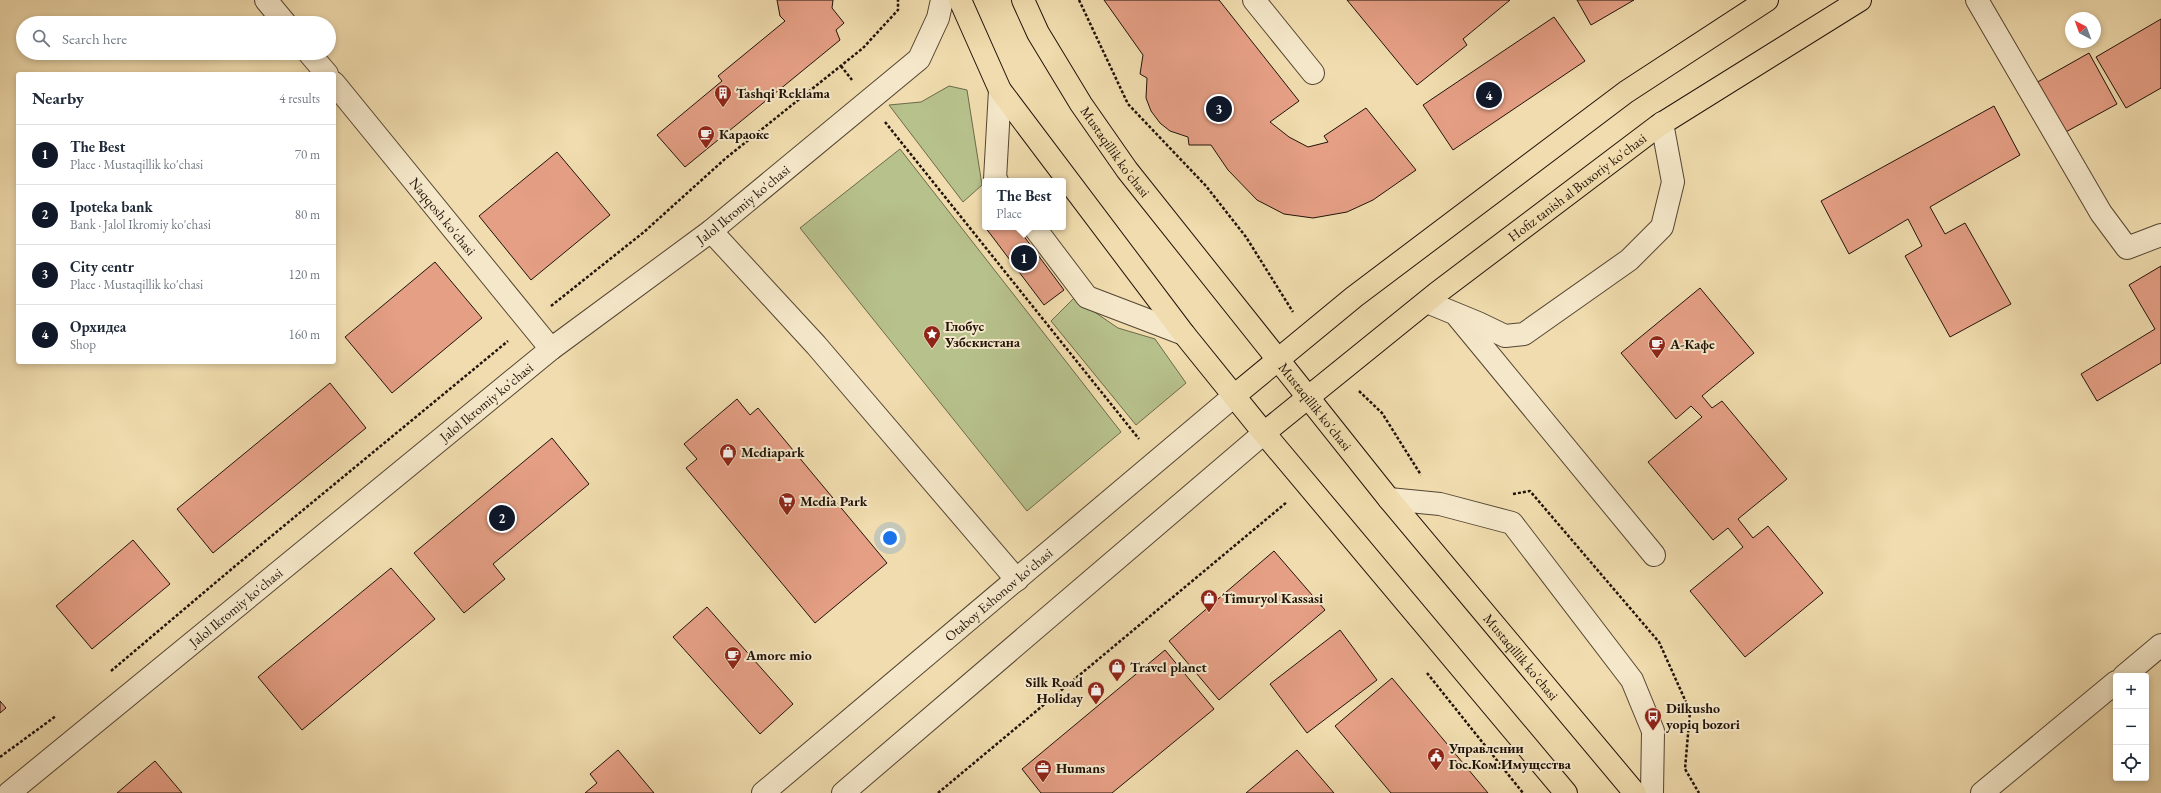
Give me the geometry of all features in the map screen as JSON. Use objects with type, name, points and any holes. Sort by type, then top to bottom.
[{"type":"main road","points":[[960,0],[1000,90],[1184,334],[1264,433],[1566,793]]},
{"type":"main road","name":"Mustaqillik ko'chasi","points":[[1023,0],[1038,33],[1104,138],[1174,231],[1309,396],[1389,498],[1635,793]]},
{"type":"main road","points":[[1234,396],[1309,333],[1626,92],[1766,0]]},
{"type":"main road","name":"Hofiz tanish al Buxoriy ko'chasi","points":[[1264,433],[1426,302],[1662,123],[1860,0]]},
{"type":"street","points":[[266,0],[279,16]]},
{"type":"street","name":"Jalol Ikromiy ko'chasi","points":[[9,793],[552,349],[711,231],[920,59],[938,18],[942,0]]},
{"type":"street","points":[[1254,0],[1313,73]]},
{"type":"street","points":[[1977,0],[2101,213],[2127,248],[2161,235]]},
{"type":"street","points":[[315,60],[324,72]]},
{"type":"street","name":"Naqqosh ko'chasi","points":[[336,85],[552,349]]},
{"type":"street","points":[[995,178],[1000,90]]},
{"type":"street","points":[[1426,302],[1505,336],[1524,334],[1629,260],[1662,227],[1673,182],[1662,123]]},
{"type":"street","points":[[1036,230],[1087,297],[1184,334]]},
{"type":"street","points":[[711,231],[816,345],[1017,580]]},
{"type":"street","points":[[1456,314],[1654,555]]},
{"type":"street","name":"Otaboy Eshonov ko'chasi","points":[[763,793],[1234,396]]},
{"type":"street","points":[[843,793],[1264,433]]},
{"type":"street","points":[[1389,498],[1440,504],[1512,523],[1632,680],[1653,731],[1652,793]]},
{"type":"street","points":[[2128,673],[2161,645]]},
{"type":"street","points":[[1982,793],[2113,684]]},
{"type":"path","points":[[106,675],[234,567],[530,323],[644,232],[726,158],[863,48],[898,10],[898,0]]},
{"type":"path","points":[[1079,0],[1128,104],[1206,186],[1246,236],[1291,310],[1309,333]]},
{"type":"path","points":[[841,66],[1157,462]]},
{"type":"path","points":[[1339,372],[1382,413],[1440,504]]},
{"type":"path","points":[[1507,495],[1530,491],[1659,642],[1690,711],[1685,770],[1699,793]]},
{"type":"path","points":[[938,793],[1290,500]]},
{"type":"path","points":[[1425,671],[1523,793]]},
{"type":"path","points":[[0,757],[57,715]]},
{"type":"green space","points":[[949,86],[967,90],[982,185],[963,202],[889,105],[921,102]]},
{"type":"green space","points":[[900,149],[1121,432],[1027,511],[800,228]]},
{"type":"green space","points":[[1074,298],[1118,328],[1155,339],[1186,383],[1136,425],[1051,321]]},
{"type":"building","name":"Tashqi Reklama","points":[[777,0],[833,0],[832,8],[844,23],[836,30],[840,40],[685,167],[657,135],[722,81],[718,76],[785,21],[780,16]]},
{"type":"building","points":[[1104,0],[1219,0],[1299,101],[1270,122],[1289,137],[1308,147],[1328,142],[1324,136],[1366,108],[1416,170],[1373,200],[1347,212],[1313,218],[1284,214],[1257,200],[1228,170],[1211,145],[1189,145],[1188,137],[1170,131],[1160,123],[1151,111],[1146,98],[1147,78],[1140,74],[1143,55]]},
{"type":"building","points":[[1347,0],[1510,0],[1463,39],[1467,45],[1417,85]]},
{"type":"building","points":[[1577,0],[1634,0],[1591,25]]},
{"type":"building","points":[[1554,17],[1585,61],[1453,150],[1423,105]]},
{"type":"building","points":[[2161,19],[2161,88],[2126,108],[2096,57]]},
{"type":"building","points":[[2089,53],[2117,104],[2062,134],[2034,84]]},
{"type":"building","points":[[1994,106],[2020,155],[1930,207],[1945,234],[1965,223],[2011,304],[1950,337],[1905,256],[1922,246],[1908,219],[1849,254],[1821,201]]},
{"type":"building","points":[[557,152],[610,215],[531,280],[479,216]]},
{"type":"building","points":[[987,230],[1019,230],[1064,290],[1044,305]]},
{"type":"building","points":[[435,262],[482,318],[392,393],[345,337]]},
{"type":"building","points":[[2161,266],[2161,363],[2097,401],[2081,374],[2155,329],[2129,285]]},
{"type":"building","points":[[1700,288],[1754,353],[1702,396],[1712,408],[1722,401],[1787,479],[1738,519],[1753,538],[1768,526],[1823,593],[1745,657],[1690,591],[1743,547],[1728,528],[1713,540],[1648,462],[1702,417],[1691,406],[1676,419],[1621,353]]},
{"type":"building","points":[[330,383],[366,428],[213,553],[177,509]]},
{"type":"building","name":"Media Park","points":[[737,399],[750,415],[758,408],[887,563],[815,623],[686,468],[697,459],[684,444]]},
{"type":"building","points":[[552,438],[589,484],[493,564],[505,579],[464,613],[414,553]]},
{"type":"building","points":[[133,540],[170,584],[92,649],[56,606]]},
{"type":"building","points":[[1274,551],[1325,610],[1219,700],[1169,641]]},
{"type":"building","points":[[391,568],[435,619],[302,730],[258,677]]},
{"type":"building","name":"Amore mio","points":[[707,607],[793,704],[760,734],[673,637]]},
{"type":"building","points":[[1340,630],[1377,680],[1307,733],[1270,684]]},
{"type":"building","points":[[1165,650],[1214,709],[1112,793],[1041,793],[1022,769]]},
{"type":"building","points":[[1392,678],[1488,793],[1391,793],[1335,726]]},
{"type":"building","points":[[0,701],[6,708],[0,713]]},
{"type":"building","points":[[618,750],[654,793],[585,793],[597,783],[590,774]]},
{"type":"building","points":[[1297,750],[1334,793],[1246,793]]},
{"type":"building","points":[[155,761],[182,793],[117,793]]},
{"type":"place","name":"Орхидеа","points":[[1489,95]]},
{"type":"place","name":"Tashqi Reklama","points":[[723,108]]},
{"type":"place","name":"City centr","points":[[1219,109]]},
{"type":"place","name":"Караоке","points":[[706,149]]},
{"type":"place","name":"The Best","points":[[1024,258]]},
{"type":"place","name":"Глобус Узбекистана","points":[[932,349]]},
{"type":"place","name":"А-Кафе","points":[[1657,359]]},
{"type":"place","name":"Mediapark","points":[[728,467]]},
{"type":"place","name":"Media Park","points":[[787,516]]},
{"type":"place","name":"Ipoteka bank","points":[[502,518]]},
{"type":"place","name":"Timuryol Kassasi","points":[[1209,613]]},
{"type":"place","name":"Amore mio","points":[[733,670]]},
{"type":"place","name":"Travel planet","points":[[1117,682]]},
{"type":"place","name":"Silk Road Holiday","points":[[1096,705]]},
{"type":"place","name":"Dilkusho yopiq bozori","points":[[1653,731]]},
{"type":"place","name":"Управлении Гос.Ком.Имущества","points":[[1436,771]]},
{"type":"place","name":"Humans","points":[[1043,783]]}]
